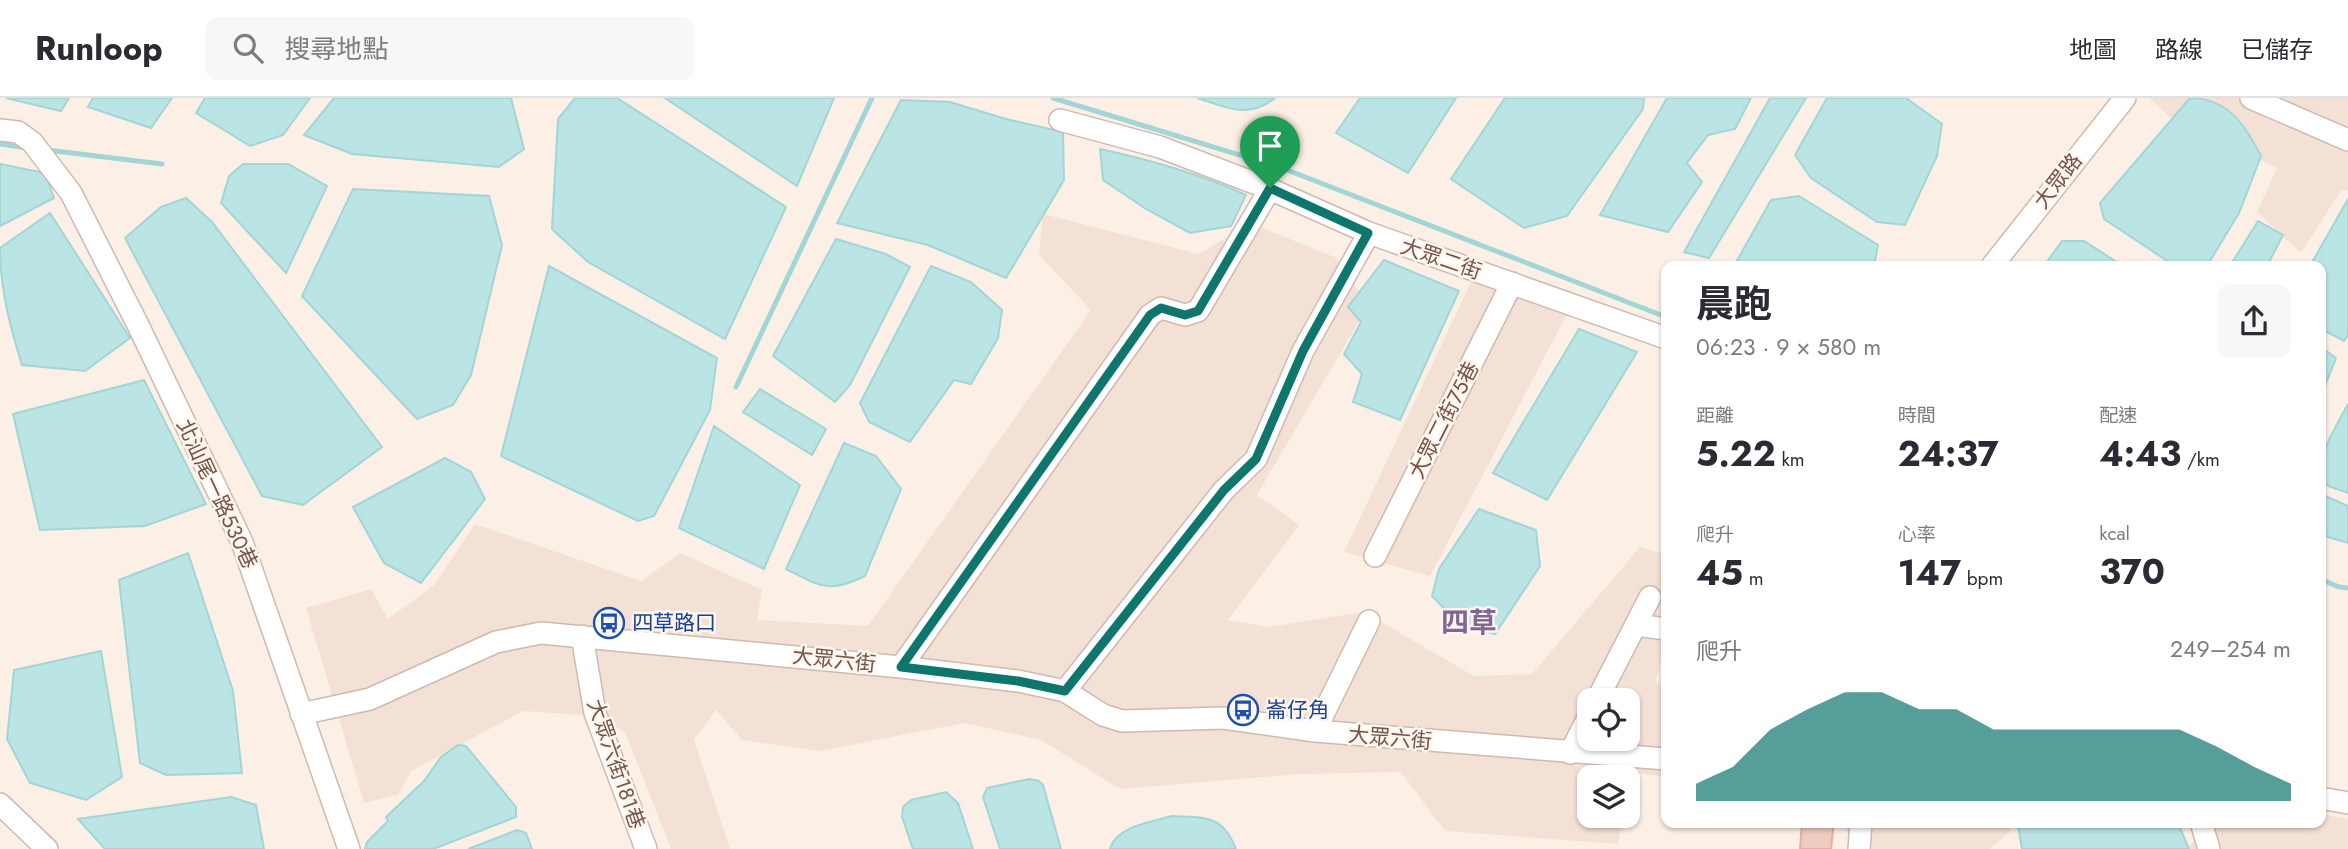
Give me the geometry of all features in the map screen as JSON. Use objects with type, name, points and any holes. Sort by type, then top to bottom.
[{"type":"street","name":"大眾路","points":[[1996,261],[2125,98]]},
{"type":"street","points":[[2251,98],[2348,140]]},
{"type":"street","name":"大眾二街","points":[[1060,120],[1160,146],[1270,188],[1368,233],[1661,336]]},
{"type":"street","name":"北汕尾一路530巷","points":[[0,130],[18,132],[38,150],[71,193],[243,542],[349,849]]},
{"type":"street","points":[[901,667],[1150,315],[1161,308],[1185,315],[1198,311],[1270,188]]},
{"type":"street","points":[[1065,691],[1224,490],[1256,459],[1303,351],[1368,233]]},
{"type":"street","name":"大眾二街75巷","points":[[1375,556],[1512,283]]},
{"type":"street","points":[[1603,688],[1650,597]]},
{"type":"street","points":[[1315,731],[1369,621]]},
{"type":"street","points":[[1636,625],[1661,628]]},
{"type":"street","name":"大眾六街","points":[[301,714],[370,699],[496,642],[541,633],[901,667],[1018,681],[1065,691],[1103,715],[1122,721],[1223,718],[1315,731],[1661,759]]},
{"type":"street","name":"大眾六街181巷","points":[[582,636],[594,713],[646,849]]},
{"type":"street","points":[[1570,753],[1577,739]]},
{"type":"street","points":[[2326,799],[2348,803]]},
{"type":"street","points":[[0,804],[47,849]]},
{"type":"street","points":[[1859,849],[1861,828]]},
{"type":"street","points":[[2202,828],[2209,849]]},
{"type":"shaded area","points":[[2149,98],[2348,98],[2348,191],[2342,189],[2301,253],[2257,212],[2277,168],[2170,117]]},
{"type":"shaded area","points":[[1043,214],[1199,254],[1250,223],[1337,258],[1368,306],[1257,495],[1299,525],[1228,620],[1268,627],[1364,612],[1474,676],[1532,674],[1640,547],[1661,553],[1661,660],[1655,683],[1661,684],[1661,776],[1640,773],[1640,765],[1577,765],[1577,828],[1621,828],[1618,844],[1445,831],[1401,772],[1299,774],[1120,789],[1041,740],[964,723],[820,751],[742,740],[716,710],[694,740],[730,849],[671,849],[625,732],[583,715],[523,711],[411,771],[398,795],[364,803],[306,608],[371,589],[388,619],[434,585],[475,524],[641,581],[680,553],[762,590],[757,620],[868,626],[1091,310],[1039,255]]},
{"type":"shaded area","points":[[1471,282],[1567,314],[1430,576],[1344,552]]},
{"type":"shaded area","points":[[2326,815],[2348,819],[2348,849],[2188,849],[2202,828],[2326,828]]},
{"type":"shaded area","points":[[1845,828],[2011,828],[1989,849],[1860,849]]},
{"type":"water","points":[[6,98],[69,98],[61,111]]},
{"type":"water","points":[[93,98],[172,98],[151,128],[88,107]]},
{"type":"water","points":[[205,98],[310,98],[283,135],[250,146],[196,113]]},
{"type":"water","points":[[334,98],[511,98],[524,149],[499,167],[352,154],[304,135]]},
{"type":"water","points":[[575,98],[617,98],[786,207],[725,339],[588,262],[552,229],[558,119]]},
{"type":"water","points":[[665,98],[834,98],[797,186]]},
{"type":"water","points":[[1197,98],[1275,98],[1255,109],[1237,110]]},
{"type":"water","points":[[1360,98],[1456,98],[1408,173],[1336,133]]},
{"type":"water","points":[[1505,98],[1644,98],[1643,109],[1567,216],[1524,228],[1451,179]]},
{"type":"water","points":[[1667,98],[1751,98],[1735,129],[1708,135],[1687,163],[1702,182],[1668,232],[1600,215]]},
{"type":"water","points":[[1770,98],[1806,98],[1709,258],[1684,252]]},
{"type":"water","points":[[1827,98],[1906,98],[1942,124],[1937,156],[1905,225],[1877,222],[1811,178],[1795,155]]},
{"type":"water","points":[[2190,98],[2215,103],[2234,115],[2261,156],[2239,213],[2210,261],[2167,261],[2104,219],[2100,203]]},
{"type":"water","points":[[901,100],[950,102],[1063,132],[1064,180],[1006,278],[928,245],[837,223]]},
{"type":"water","points":[[1100,149],[1174,168],[1246,195],[1231,226],[1190,233],[1146,209],[1103,180]]},
{"type":"water","points":[[0,164],[45,173],[54,198],[0,226]]},
{"type":"water","points":[[243,164],[288,164],[327,186],[286,273],[221,203],[229,176]]},
{"type":"water","points":[[353,189],[489,196],[502,245],[471,375],[453,405],[417,419],[302,296]]},
{"type":"water","points":[[1799,196],[1878,245],[1875,261],[1737,261],[1771,200]]},
{"type":"water","points":[[186,198],[212,222],[382,447],[303,505],[262,496],[125,238],[161,207]]},
{"type":"water","points":[[2348,199],[2348,335],[2344,341],[2326,332],[2326,261],[2313,261]]},
{"type":"water","points":[[50,213],[130,338],[85,371],[22,365],[6,307],[0,248]]},
{"type":"water","points":[[2258,221],[2283,235],[2270,261],[2233,261]]},
{"type":"water","points":[[836,239],[886,254],[910,267],[850,385],[835,402],[773,356]]},
{"type":"water","points":[[2062,241],[2084,241],[2115,261],[2048,261]]},
{"type":"water","points":[[1384,260],[1459,291],[1400,420],[1353,402],[1362,374],[1344,354],[1361,322],[1348,307]]},
{"type":"water","points":[[549,266],[717,358],[710,410],[654,516],[638,521],[501,456]]},
{"type":"water","points":[[931,266],[971,282],[1002,310],[998,338],[971,384],[954,380],[910,442],[869,422],[860,403]]},
{"type":"water","points":[[1579,329],[1637,352],[1547,500],[1493,473]]},
{"type":"water","points":[[2326,351],[2336,358],[2326,383]]},
{"type":"water","points":[[144,380],[206,504],[145,526],[40,530],[13,414]]},
{"type":"water","points":[[760,389],[826,429],[812,455],[743,412]]},
{"type":"water","points":[[2348,404],[2348,493],[2326,484],[2326,447]]},
{"type":"water","points":[[714,426],[800,485],[764,569],[679,528]]},
{"type":"water","points":[[844,443],[876,456],[901,489],[865,576],[842,585],[824,586],[786,569]]},
{"type":"water","points":[[445,458],[471,472],[485,499],[421,583],[384,563],[353,507]]},
{"type":"water","points":[[2326,496],[2348,506],[2348,543],[2326,536]]},
{"type":"water","points":[[1479,509],[1536,530],[1540,566],[1495,634],[1459,624],[1432,596],[1439,569]]},
{"type":"water","points":[[188,553],[233,691],[242,773],[166,775],[140,763],[119,580]]},
{"type":"water","points":[[101,651],[122,777],[86,800],[30,783],[7,739],[14,670]]},
{"type":"water","points":[[458,745],[466,746],[516,807],[516,817],[433,849],[365,849],[367,842],[388,821],[386,817],[424,781],[441,757]]},
{"type":"water","points":[[1029,779],[1039,781],[1043,785],[1061,849],[1000,849],[983,797],[987,788]]},
{"type":"water","points":[[946,792],[958,803],[973,849],[913,849],[902,817],[903,807],[911,800]]},
{"type":"water","points":[[231,797],[256,805],[264,849],[105,849],[78,819]]},
{"type":"water","points":[[1172,816],[1212,820],[1225,829],[1236,849],[1110,849],[1119,835],[1127,830]]},
{"type":"water","points":[[2018,828],[2180,828],[2189,849],[2022,849]]},
{"type":"water","points":[[517,830],[526,833],[532,849],[468,849]]},
{"type":"building","points":[[1802,828],[1833,828],[1831,849],[1800,849]]},
{"type":"waterway","points":[[736,387],[872,98]]},
{"type":"waterway","points":[[1053,98],[1282,168],[1661,315]]},
{"type":"waterway","points":[[0,144],[27,148]]},
{"type":"waterway","points":[[47,150],[162,164]]},
{"type":"waterway","points":[[2326,582],[2348,588]]},
{"type":"place","name":"四草路口","points":[[609,623]]},
{"type":"place","name":"崙仔角","points":[[1243,710]]},
{"type":"district","name":"四草","points":[[1469,622]]},
{"type":"route","points":[[1270,188],[1368,233],[1303,351],[1256,459],[1224,490],[1065,691],[1018,681],[901,667],[1150,315],[1161,308],[1185,315],[1198,311],[1270,188]]}]
